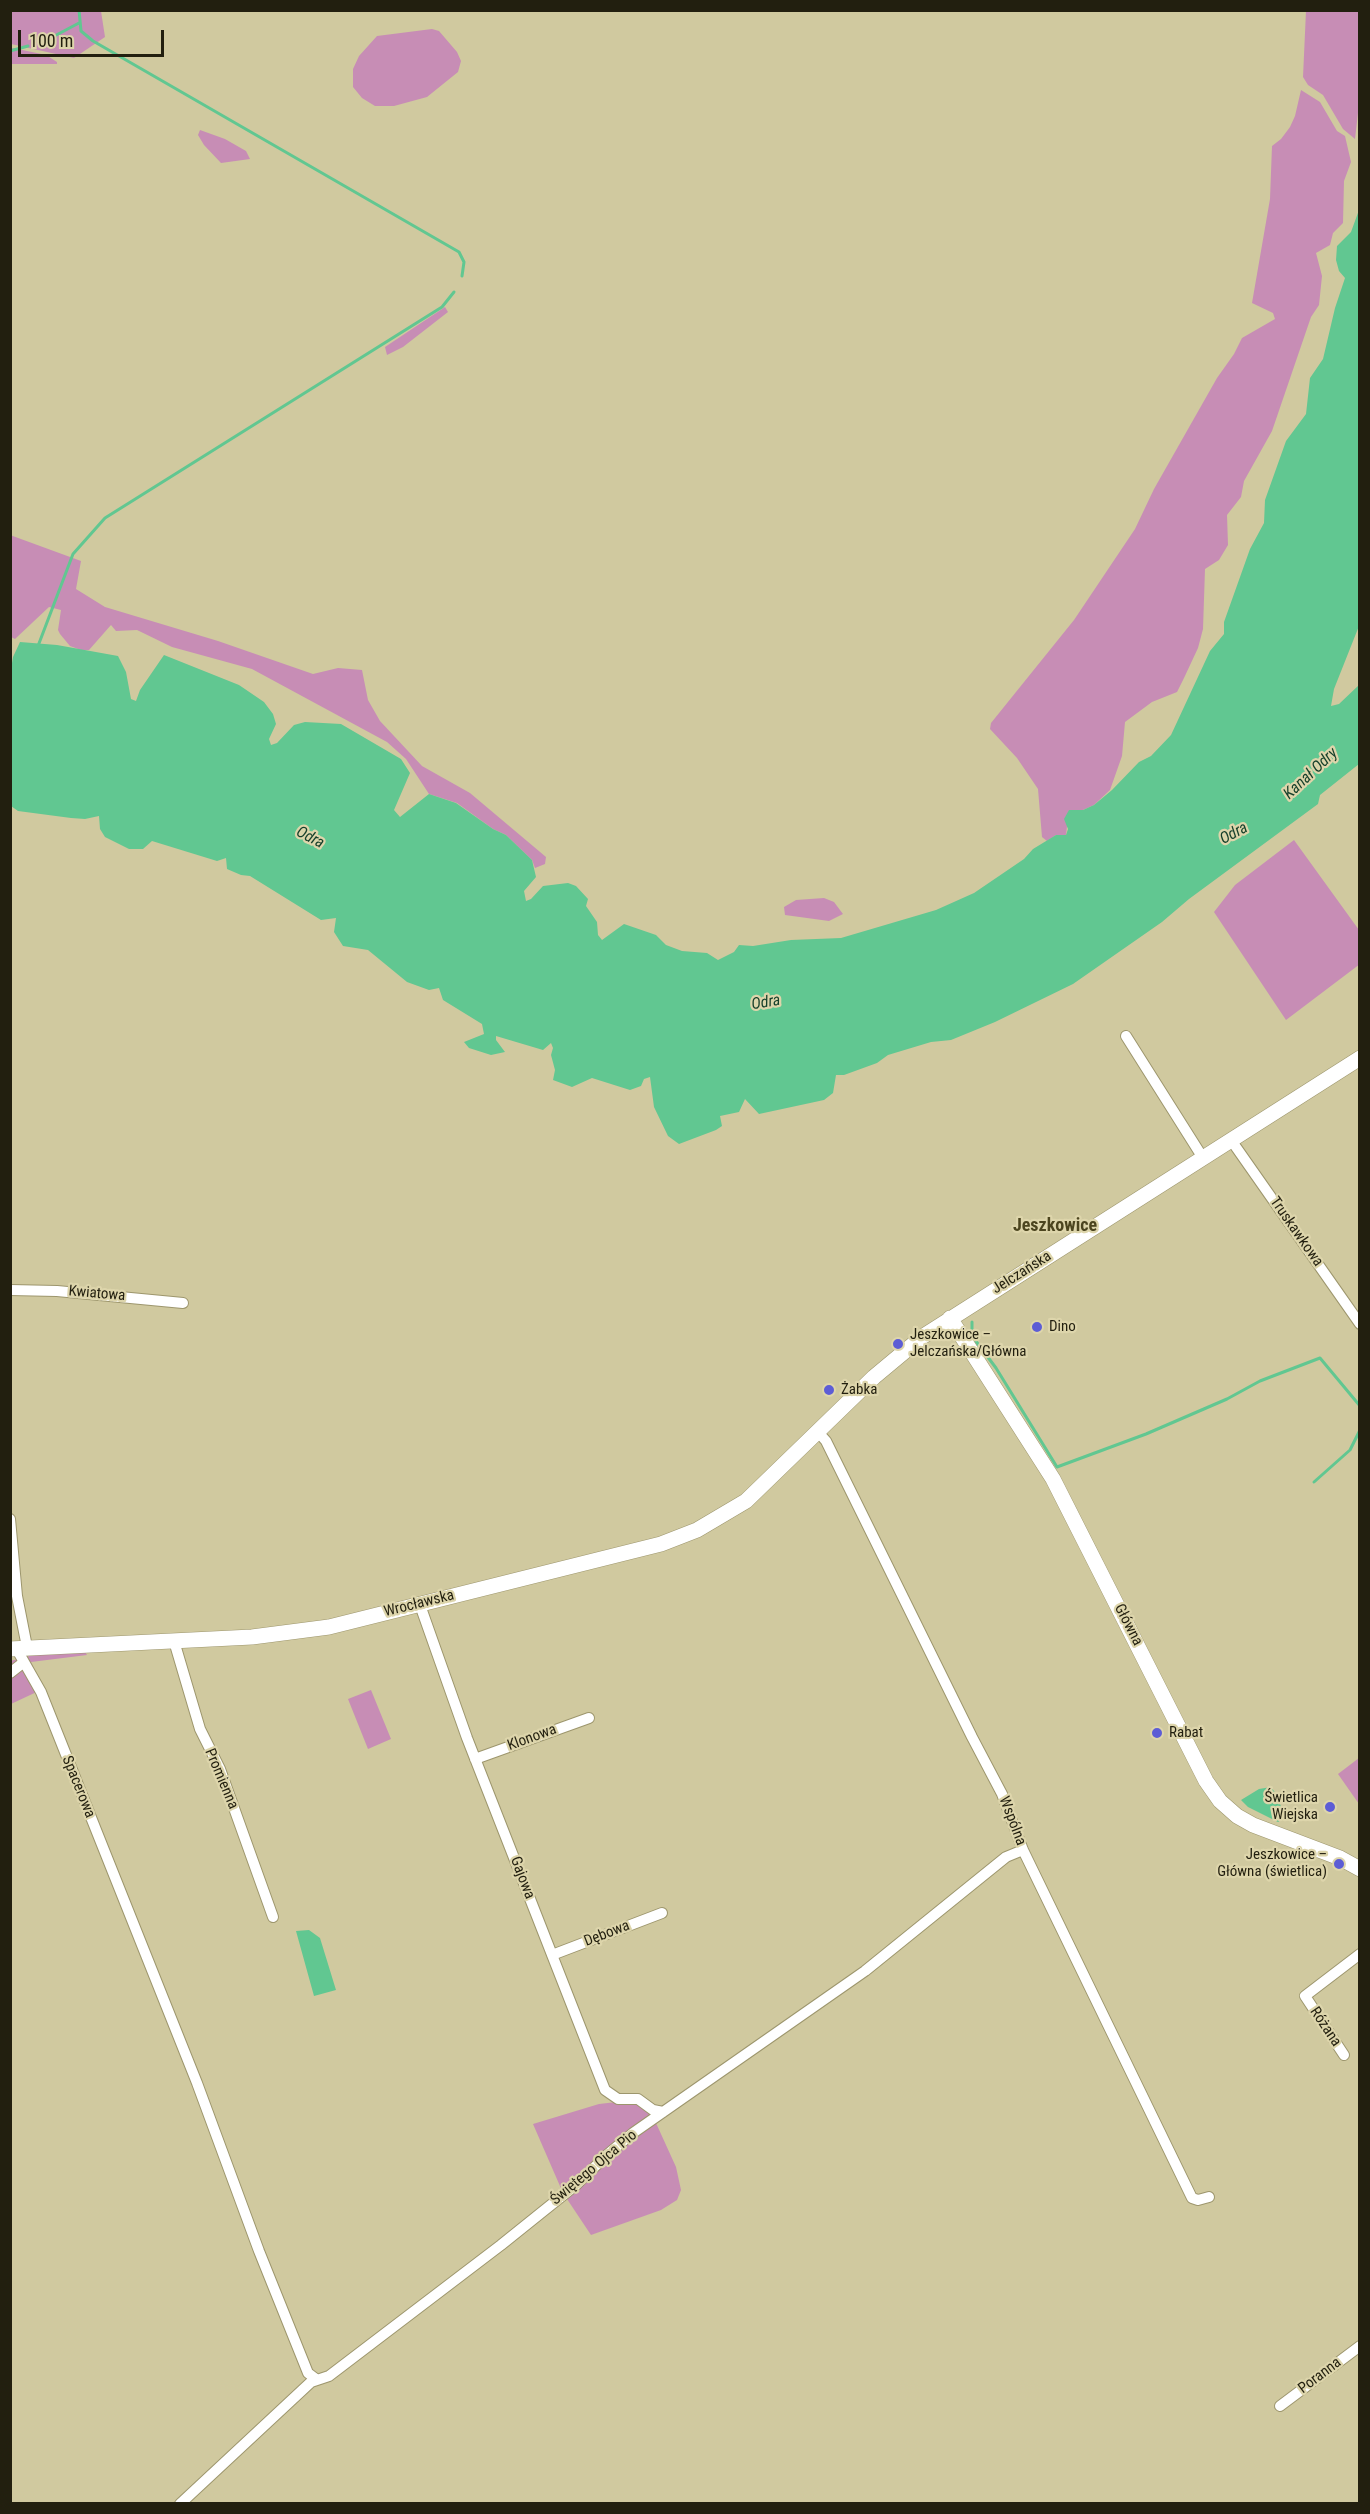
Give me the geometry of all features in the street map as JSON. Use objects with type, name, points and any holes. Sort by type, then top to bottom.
[{"type":"main road","name":"Jelczańska","points":[[795,1454],[874,1377],[916,1342],[950,1318],[1359,1058]]},
{"type":"main road","name":"Główna","points":[[950,1318],[1053,1479],[1206,1781],[1220,1801],[1237,1816],[1253,1825],[1340,1858],[1359,1869]]},
{"type":"main road","name":"Wrocławska","points":[[18,1648],[252,1637],[329,1627],[420,1605],[661,1544],[688,1533],[746,1501],[795,1454]]},
{"type":"street","points":[[1126,1036],[1203,1158]]},
{"type":"street","name":"Truskawkowa","points":[[1231,1140],[1359,1324]]},
{"type":"street","name":"Kwiatowa","points":[[10,1290],[57,1291],[183,1302]]},
{"type":"street","name":"Wspólna","points":[[818,1432],[826,1441],[1002,1794],[1023,1850],[1192,2198],[1198,2200],[1209,2197]]},
{"type":"street","name":"Spacerowa","points":[[10,1519],[17,1596],[18,1648],[41,1692],[197,2083],[259,2251],[308,2373],[316,2379]]},
{"type":"street","name":"Gajowa","points":[[420,1605],[475,1759],[605,2090],[618,2099],[638,2099],[653,2110],[663,2112]]},
{"type":"street","name":"Promienna","points":[[174,1641],[200,1729],[220,1769],[273,1917]]},
{"type":"street","points":[[10,1673],[24,1662]]},
{"type":"street","name":"Klonowa","points":[[475,1759],[589,1718]]},
{"type":"street","name":"Świętego Ojca Pio","points":[[180,2504],[289,2401],[316,2379],[329,2376],[492,2252],[577,2184],[608,2154],[663,2112],[865,1971],[1006,1857],[1023,1850]]},
{"type":"street","name":"Dębowa","points":[[552,1955],[662,1913]]},
{"type":"street","name":"Różana","points":[[1344,2055],[1305,1996],[1359,1954]]},
{"type":"street","name":"Poranna","points":[[1280,2406],[1359,2346]]},
{"type":"shaded area","points":[[11,10],[101,11],[105,37],[74,58],[11,44]]},
{"type":"shaded area","points":[[1306,11],[1359,11],[1360,95],[1355,139],[1343,129],[1323,95],[1308,85],[1303,77]]},
{"type":"shaded area","points":[[432,29],[439,31],[457,52],[461,61],[458,72],[427,97],[394,106],[375,106],[362,98],[353,87],[353,69],[359,56],[377,36]]},
{"type":"shaded area","points":[[11,49],[46,55],[57,64],[11,64]]},
{"type":"shaded area","points":[[1301,90],[1320,102],[1337,131],[1345,136],[1351,162],[1344,181],[1343,223],[1333,233],[1330,245],[1316,253],[1322,276],[1319,305],[1311,317],[1272,431],[1244,481],[1241,497],[1227,515],[1228,545],[1219,560],[1205,569],[1203,629],[1198,648],[1177,692],[1152,702],[1125,722],[1122,756],[1110,790],[1094,805],[1083,810],[1069,810],[1066,835],[1056,835],[1047,841],[1042,837],[1038,789],[1017,758],[990,729],[991,723],[1074,620],[1135,529],[1154,489],[1242,338],[1275,319],[1273,313],[1252,303],[1270,199],[1272,146],[1290,127]]},
{"type":"shaded area","points":[[200,130],[225,139],[246,151],[250,159],[221,163],[204,145],[198,135]]},
{"type":"shaded area","points":[[445,307],[448,312],[403,347],[387,355],[385,347]]},
{"type":"shaded area","points":[[10,535],[81,561],[76,589],[105,607],[218,641],[313,674],[338,668],[362,670],[368,700],[380,721],[422,766],[470,793],[546,857],[545,864],[535,868],[532,860],[506,835],[493,829],[457,803],[429,794],[406,759],[387,742],[252,669],[172,647],[137,630],[116,631],[111,625],[89,650],[81,650],[70,646],[58,630],[61,610],[49,607],[15,639],[11,637]]},
{"type":"shaded area","points":[[1294,840],[1359,930],[1360,964],[1286,1020],[1214,912],[1235,885]]},
{"type":"shaded area","points":[[824,898],[834,902],[843,914],[829,921],[785,915],[784,907],[796,900]]},
{"type":"shaded area","points":[[39,1651],[85,1652],[87,1655],[31,1662],[43,1689],[11,1704],[10,1661]]},
{"type":"shaded area","points":[[371,1690],[391,1739],[368,1749],[348,1699]]},
{"type":"shaded area","points":[[1359,1758],[1359,1804],[1338,1774]]},
{"type":"shaded area","points":[[634,2100],[651,2112],[676,2167],[681,2190],[677,2200],[661,2210],[591,2235],[563,2193],[533,2124],[599,2104]]},
{"type":"water","points":[[1359,210],[1359,626],[1334,689],[1331,706],[1339,704],[1359,685],[1359,764],[1320,795],[1318,804],[1189,899],[1162,922],[1073,984],[995,1022],[951,1040],[931,1042],[888,1055],[877,1063],[844,1075],[836,1075],[833,1093],[824,1100],[759,1114],[745,1099],[739,1112],[720,1116],[722,1126],[679,1144],[668,1136],[654,1107],[650,1077],[644,1079],[641,1086],[630,1090],[592,1078],[572,1087],[553,1080],[555,1070],[551,1043],[543,1050],[496,1036],[496,1040],[505,1052],[491,1055],[469,1048],[464,1042],[484,1034],[482,1024],[443,1000],[439,988],[429,990],[407,982],[368,950],[343,946],[334,932],[336,918],[321,920],[250,876],[227,869],[226,858],[217,861],[152,841],[143,849],[129,849],[105,837],[100,829],[99,816],[85,819],[71,818],[18,811],[11,806],[10,675],[13,657],[20,642],[57,645],[118,656],[126,672],[131,699],[136,701],[140,690],[164,655],[239,685],[264,702],[273,714],[276,724],[269,739],[271,745],[277,743],[294,725],[305,722],[341,724],[401,759],[410,773],[394,810],[400,817],[429,794],[456,803],[493,829],[506,835],[532,860],[536,877],[524,891],[526,901],[531,899],[543,886],[568,883],[576,886],[588,899],[586,906],[597,922],[598,935],[602,940],[624,924],[656,935],[666,945],[682,951],[707,953],[718,960],[734,952],[739,945],[753,946],[791,940],[841,938],[936,910],[974,893],[1024,859],[1033,849],[1056,835],[1066,835],[1068,829],[1064,819],[1069,810],[1083,810],[1094,805],[1139,762],[1151,756],[1171,735],[1210,651],[1224,634],[1224,622],[1250,549],[1264,523],[1265,500],[1286,441],[1306,414],[1310,378],[1323,359],[1345,278],[1339,271],[1336,260],[1337,246],[1351,232]]},
{"type":"water","points":[[1271,1787],[1284,1814],[1283,1819],[1278,1822],[1248,1807],[1241,1800],[1259,1789]]},
{"type":"water","points":[[309,1930],[320,1938],[336,1990],[314,1996],[296,1931]]},
{"type":"waterway","points":[[79,10],[81,31],[93,41],[459,252],[464,262],[462,276]]},
{"type":"waterway","points":[[45,41],[79,23]]},
{"type":"waterway","points":[[10,51],[28,46]]},
{"type":"waterway","points":[[38,646],[73,554],[105,518],[442,307],[454,292]]},
{"type":"waterway","points":[[972,1322],[972,1336],[996,1368],[1057,1467],[1146,1434],[1227,1399],[1260,1381],[1320,1358],[1360,1406]]},
{"type":"waterway","points":[[1314,1482],[1350,1450],[1360,1430]]},
{"type":"place","name":"Dino","points":[[1037,1327]]},
{"type":"place","name":"Jeszkowice – Jelczańska/Główna","points":[[898,1344]]},
{"type":"place","name":"Żabka","points":[[829,1390]]},
{"type":"place","name":"Rabat","points":[[1157,1733]]},
{"type":"place","name":"Świetlica Wiejska","points":[[1330,1807]]},
{"type":"place","name":"Jeszkowice – Główna (świetlica)","points":[[1339,1864]]},
{"type":"district","name":"Jeszkowice","points":[[1055,1226]]},
{"type":"water label","name":"Kanał Odry","points":[[1311,774]]},
{"type":"water label","name":"Odra","points":[[1234,834]]},
{"type":"water label","name":"Odra","points":[[310,838]]},
{"type":"water label","name":"Odra","points":[[766,1003]]}]
